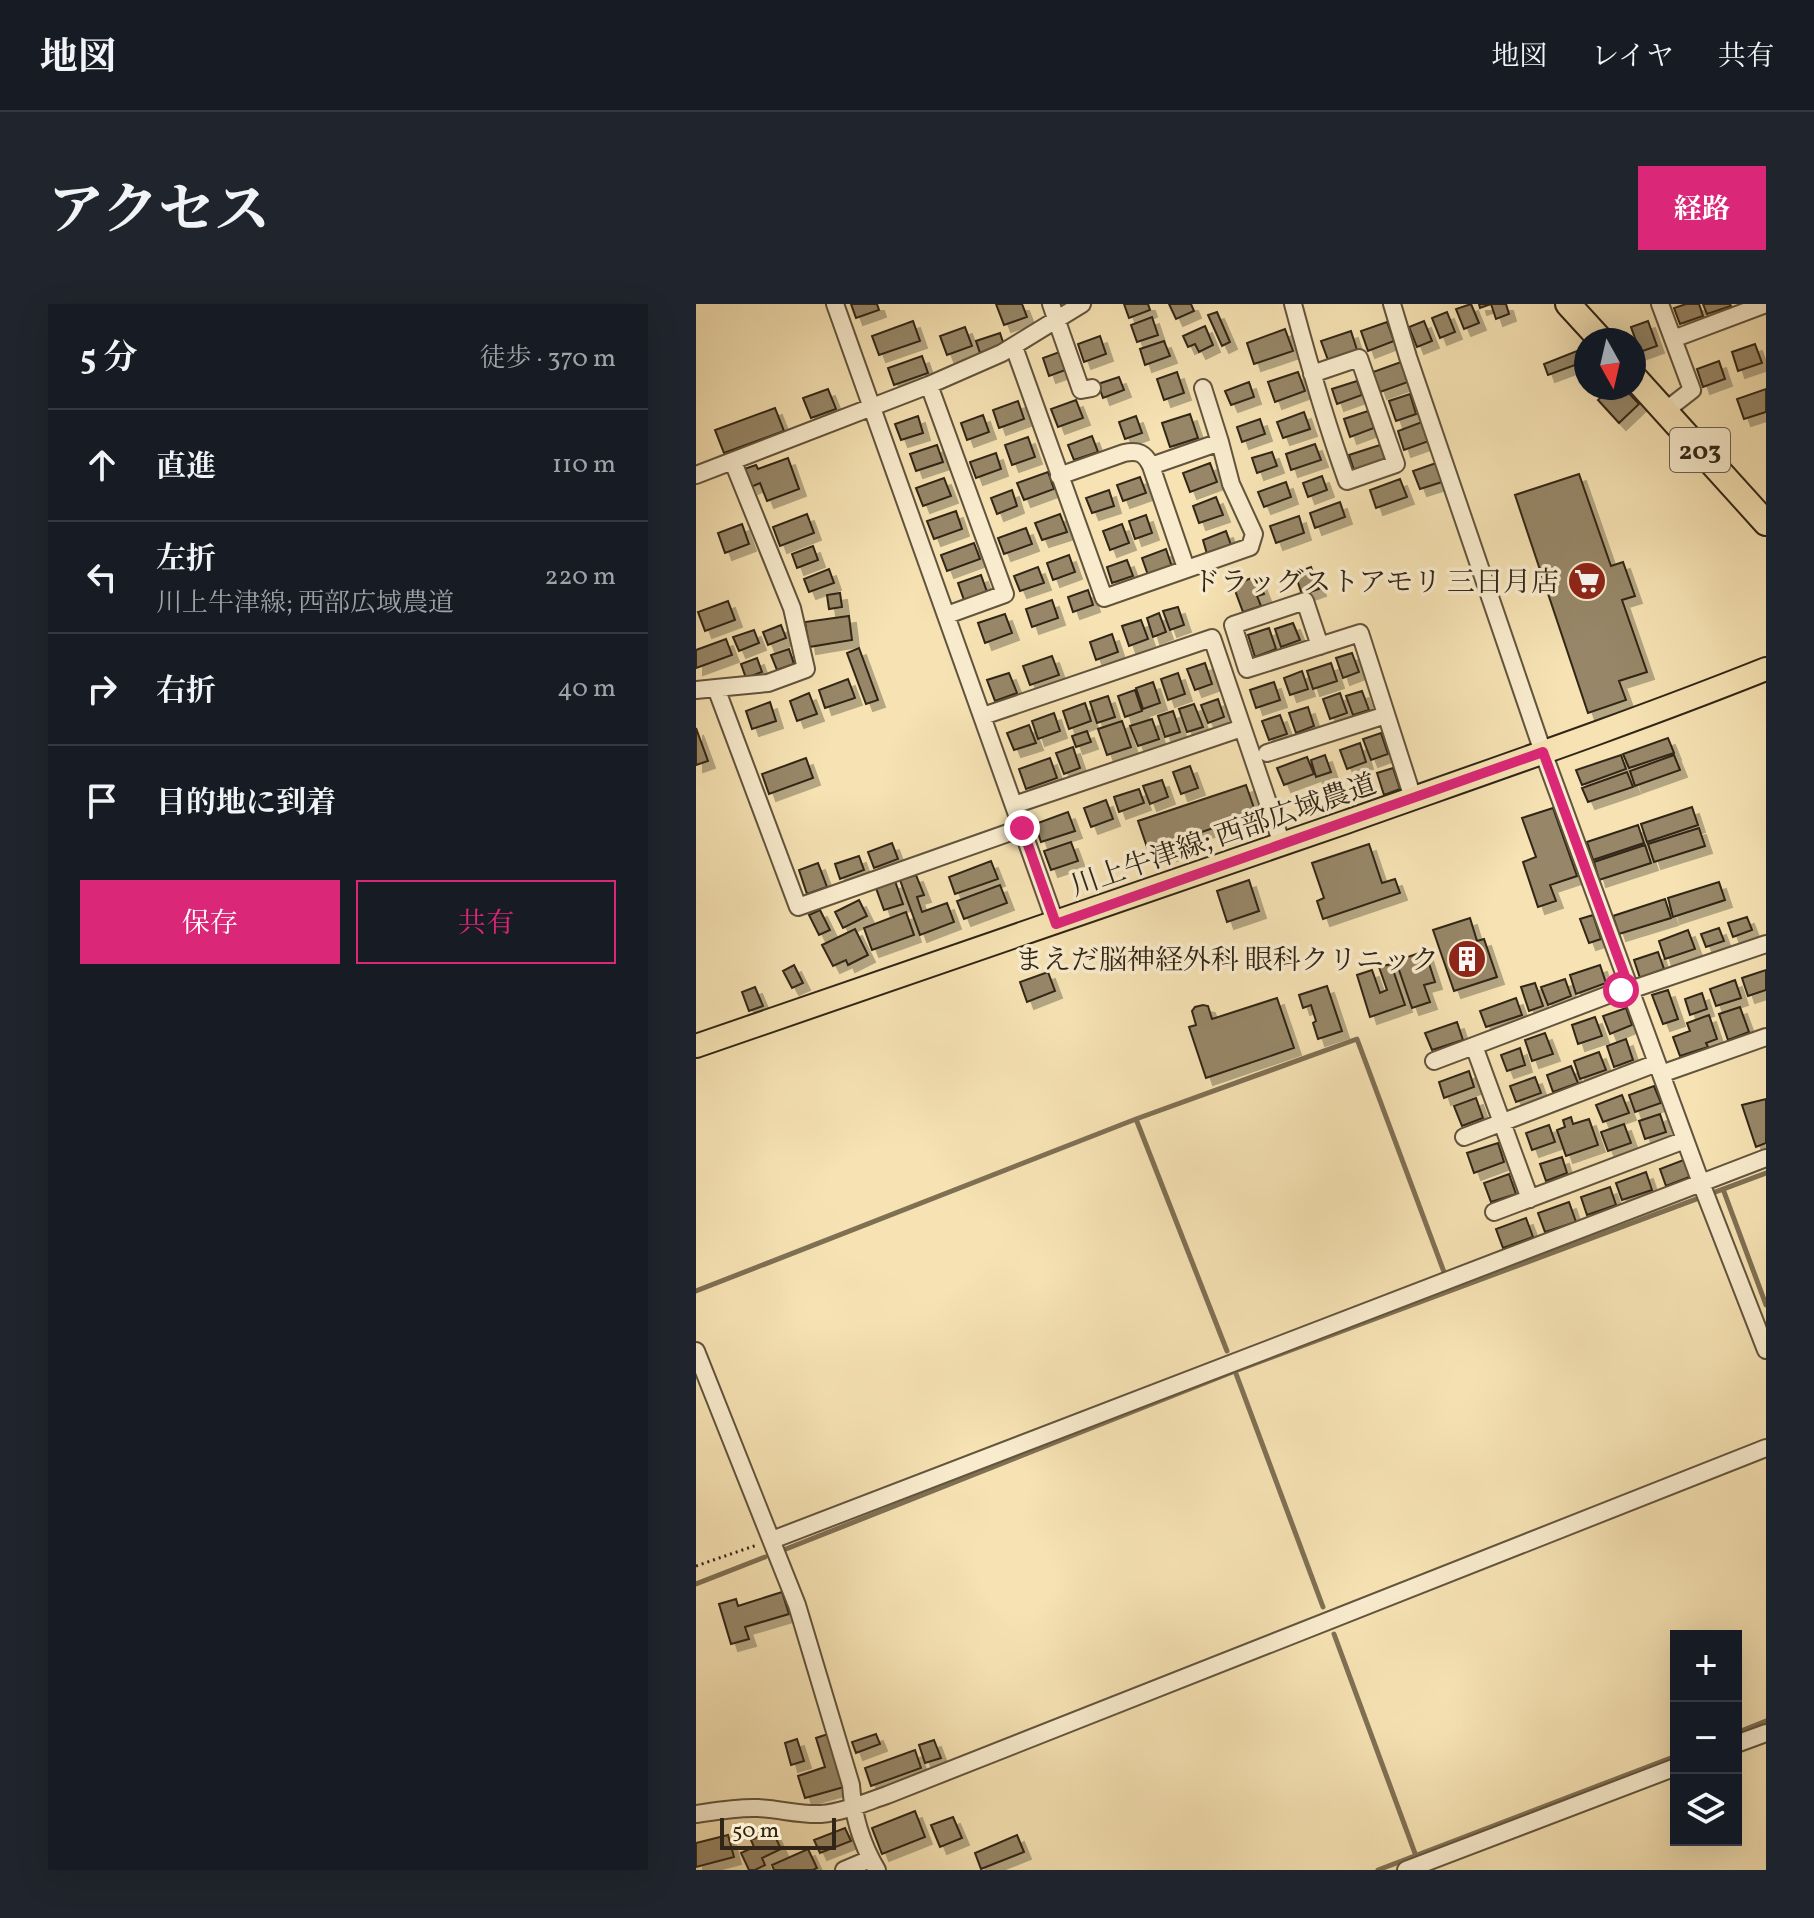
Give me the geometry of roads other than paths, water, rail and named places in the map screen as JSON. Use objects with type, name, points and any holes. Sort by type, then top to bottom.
[{"type":"highway","points":[[1568,304],[1590,328]]},
{"type":"highway","name":"203","points":[[1646,390],[1766,523]]},
{"type":"main road","name":"川上牛津線; 西部広域農道","points":[[696,1046],[1056,924],[1543,752],[1766,669]]},
{"type":"street","points":[[835,304],[1056,924]]},
{"type":"street","points":[[696,475],[929,385],[1014,347],[1055,312],[1082,304]]},
{"type":"street","points":[[1293,304],[1321,408],[1347,481],[1396,464],[1359,358],[1312,374]]},
{"type":"street","points":[[1392,304],[1543,752],[1701,1183],[1766,1350]]},
{"type":"street","points":[[1660,304],[1692,390],[1665,411]]},
{"type":"street","points":[[1673,339],[1766,304]]},
{"type":"street","points":[[1055,312],[1081,390],[1092,388]]},
{"type":"street","points":[[1014,347],[1104,598],[1250,547],[1254,534],[1231,484],[1203,388]]},
{"type":"street","points":[[929,385],[1005,594],[947,615]]},
{"type":"street","points":[[1151,466],[1220,442]]},
{"type":"street","points":[[1059,476],[1134,451],[1141,453],[1151,466],[1186,568]]},
{"type":"street","points":[[696,690],[768,683],[806,669],[792,608],[733,462]]},
{"type":"street","points":[[1320,646],[1305,601],[1233,625],[1247,669],[1320,646],[1360,633],[1413,798]]},
{"type":"street","points":[[983,716],[1212,638],[1282,844]]},
{"type":"street","points":[[716,688],[798,907],[1022,828]]},
{"type":"street","points":[[1267,753],[1386,715]]},
{"type":"street","points":[[1014,805],[1242,728]]},
{"type":"street","points":[[1434,1061],[1621,990],[1630,990],[1766,944]]},
{"type":"street","points":[[1464,1137],[1659,1069],[1766,1037]]},
{"type":"street","points":[[1474,1046],[1530,1199]]},
{"type":"street","points":[[1494,1212],[1685,1140]]},
{"type":"street","points":[[772,1540],[1766,1158]]},
{"type":"street","points":[[696,1351],[797,1605],[851,1785],[852,1807],[874,1864],[844,1870]]},
{"type":"street","points":[[696,1814],[754,1808],[792,1814],[818,1814],[852,1807],[1766,1448]]},
{"type":"street","points":[[1742,1742],[1766,1733]]},
{"type":"street","points":[[1406,1870],[1670,1769]]},
{"type":"waterway","points":[[696,1291],[1136,1119],[1357,1039],[1444,1272]]},
{"type":"waterway","points":[[1136,1119],[1227,1351]]},
{"type":"waterway","points":[[786,1549],[1235,1371],[1766,1173]]},
{"type":"waterway","points":[[1723,1189],[1766,1305]]},
{"type":"waterway","points":[[1235,1371],[1323,1607]]},
{"type":"waterway","points":[[696,1584],[765,1557]]},
{"type":"waterway","points":[[1334,1634],[1416,1856]]},
{"type":"waterway","points":[[1742,1731],[1766,1721]]},
{"type":"waterway","points":[[1378,1870],[1670,1758]]},
{"type":"place","name":"ドラッグストアモリ 三日月店","points":[[1587,581]]},
{"type":"place","name":"まえだ脳神経外科 眼科クリニック","points":[[1467,959]]}]
